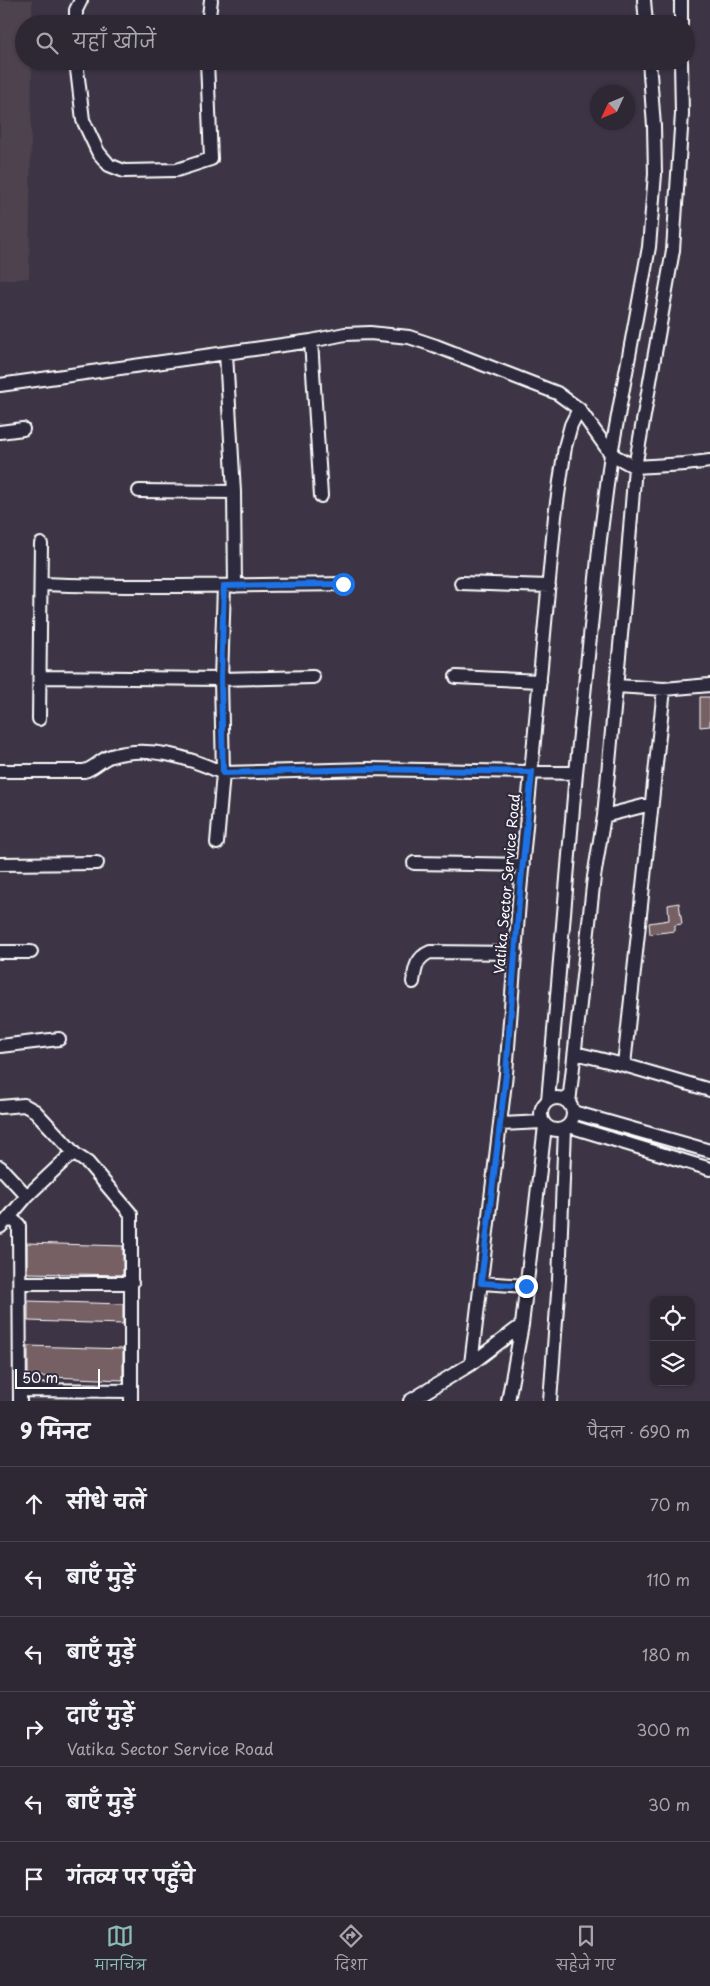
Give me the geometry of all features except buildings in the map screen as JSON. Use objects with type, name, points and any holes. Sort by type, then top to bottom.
[{"type":"street","points":[[76,15],[80,0]]},
{"type":"street","points":[[209,15],[211,0]]},
{"type":"street","points":[[644,0],[645,15]]},
{"type":"street","points":[[681,0],[681,15]]},
{"type":"street","points":[[77,70],[83,120],[98,152],[109,165],[124,171],[133,171],[177,170],[211,159],[207,70]]},
{"type":"street","points":[[548,1101],[576,773],[600,539],[611,454],[649,247],[655,174],[650,70]]},
{"type":"street","points":[[550,1401],[567,1128],[572,1122],[574,1053],[594,877],[604,816],[635,467],[673,250],[682,114],[681,70]]},
{"type":"street","points":[[0,385],[311,342],[345,334],[370,333],[409,337],[557,393],[579,409],[611,454],[635,467],[710,461]]},
{"type":"street","points":[[311,342],[321,496]]},
{"type":"street","points":[[217,843],[223,773],[221,679],[230,586],[234,492],[226,354]]},
{"type":"street","name":"Vatika Sector Service Road","points":[[471,1364],[500,1124],[555,516],[565,447],[571,426],[579,409]]},
{"type":"street","points":[[0,432],[23,429]]},
{"type":"street","points":[[139,491],[234,492]]},
{"type":"street","points":[[39,719],[41,544]]},
{"type":"street","points":[[41,582],[43,584],[78,586],[343,584]]},
{"type":"street","points":[[461,583],[549,586]]},
{"type":"street","points":[[40,677],[313,678]]},
{"type":"street","points":[[456,677],[540,681]]},
{"type":"street","points":[[616,686],[664,689],[710,685]]},
{"type":"street","points":[[624,1065],[664,689]]},
{"type":"street","points":[[0,771],[84,771],[89,770],[108,757],[143,752],[176,755],[223,773],[369,769],[576,773]]},
{"type":"street","points":[[604,816],[651,804]]},
{"type":"street","points":[[0,864],[98,863]]},
{"type":"street","points":[[414,863],[523,865]]},
{"type":"street","points":[[0,952],[31,952]]},
{"type":"street","points":[[413,982],[416,965],[420,958],[430,952],[516,953]]},
{"type":"street","points":[[0,1046],[59,1039]]},
{"type":"street","points":[[574,1053],[624,1065],[710,1090]]},
{"type":"street","points":[[508,1401],[522,1325],[544,1124],[542,1108],[548,1101],[559,1098],[571,1108],[710,1151]]},
{"type":"street","points":[[0,1108],[24,1105],[30,1108],[76,1155],[88,1163],[131,1214],[131,1396],[20,1395],[19,1225],[13,1220],[3,1224]]},
{"type":"street","points":[[500,1124],[544,1124],[554,1131],[567,1128],[710,1169]]},
{"type":"street","points":[[3,1224],[27,1196],[65,1160],[76,1155]]},
{"type":"street","points":[[0,1167],[27,1196]]},
{"type":"street","points":[[20,1283],[132,1283]]},
{"type":"street","points":[[481,1283],[526,1286]]},
{"type":"street","points":[[410,1401],[471,1364],[522,1325]]},
{"type":"shaded area","points":[[0,0],[32,0],[32,15],[15,15],[15,70],[32,70],[29,278],[0,280]]},
{"type":"route","points":[[343,584],[224,586],[221,679],[223,773],[369,769],[532,772],[519,902],[506,1074],[481,1283],[526,1286]]}]
